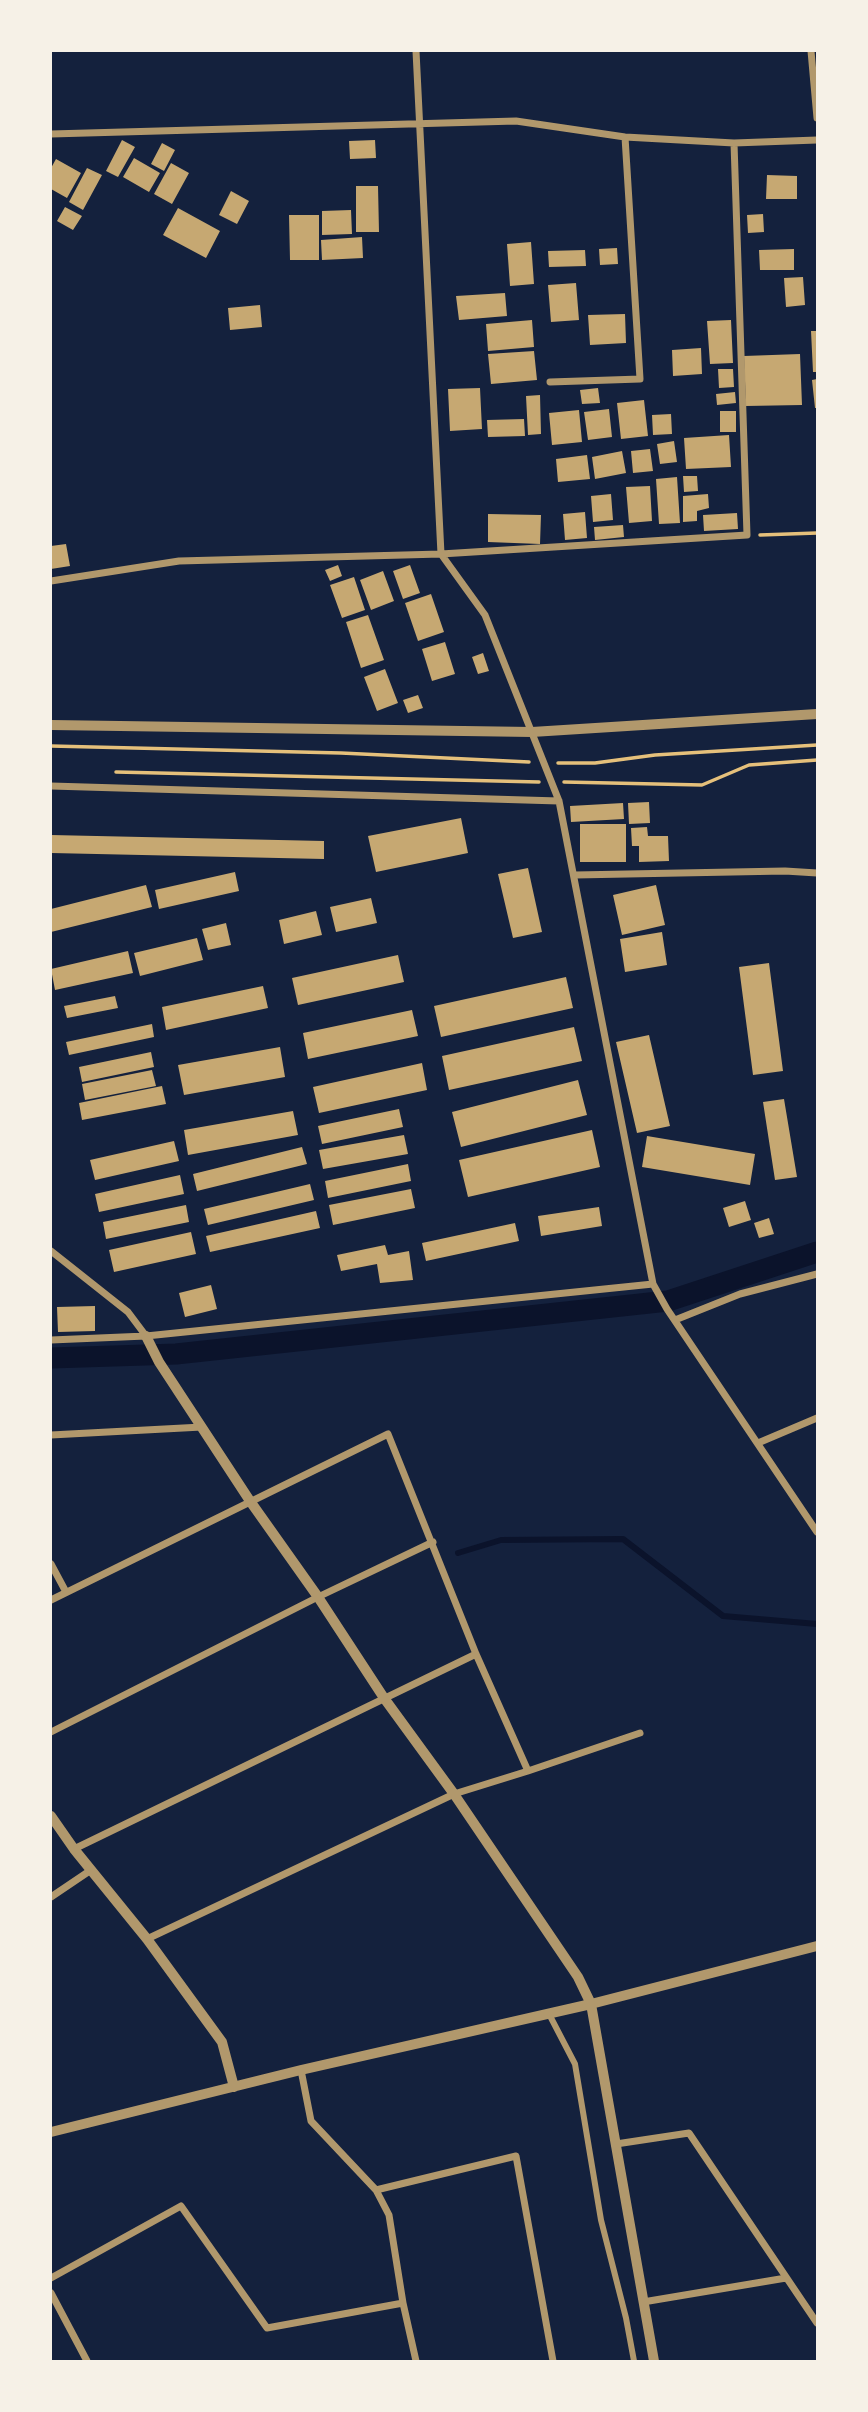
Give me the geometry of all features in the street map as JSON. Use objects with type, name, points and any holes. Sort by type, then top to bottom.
[{"type":"street","points":[[416,51],[441,554],[485,615],[559,801],[653,1284],[667,1309],[817,1532]]},
{"type":"street","points":[[811,51],[817,118]]},
{"type":"street","points":[[51,134],[516,121],[625,137],[734,142],[817,140]]},
{"type":"street","points":[[550,382],[640,379],[625,137]]},
{"type":"street","points":[[51,581],[179,561],[441,554],[747,535],[734,142]]},
{"type":"street","points":[[51,725],[532,732],[817,714]]},
{"type":"street","points":[[51,786],[559,801]]},
{"type":"street","points":[[575,875],[817,873]]},
{"type":"street","points":[[51,1251],[128,1312],[146,1336],[159,1362],[250,1501],[578,1977],[591,2004],[654,2361]]},
{"type":"street","points":[[675,1320],[740,1294],[817,1274]]},
{"type":"street","points":[[51,1340],[146,1336],[653,1284]]},
{"type":"street","points":[[758,1443],[817,1418]]},
{"type":"street","points":[[51,1435],[202,1427]]},
{"type":"street","points":[[51,1600],[388,1434],[476,1654],[528,1771]]},
{"type":"street","points":[[51,1732],[433,1542]]},
{"type":"street","points":[[51,1563],[66,1592]]},
{"type":"street","points":[[74,1849],[476,1654]]},
{"type":"street","points":[[147,1939],[454,1794],[640,1733]]},
{"type":"street","points":[[51,1816],[74,1849],[147,1939],[222,2042],[234,2087]]},
{"type":"street","points":[[51,1897],[91,1870]]},
{"type":"street","points":[[51,2132],[301,2070],[591,2004],[817,1946]]},
{"type":"street","points":[[549,2014],[575,2064],[601,2220],[634,2361]]},
{"type":"street","points":[[301,2070],[311,2121],[376,2190],[389,2215],[416,2361]]},
{"type":"street","points":[[616,2144],[689,2133],[817,2323]]},
{"type":"street","points":[[376,2190],[516,2156],[553,2361]]},
{"type":"street","points":[[51,2278],[181,2206],[267,2328],[404,2303]]},
{"type":"street","points":[[643,2302],[786,2278]]},
{"type":"street","points":[[51,2292],[87,2361]]},
{"type":"path","points":[[747,535],[817,533]]},
{"type":"path","points":[[51,746],[595,763],[655,755],[817,744]]},
{"type":"path","points":[[116,772],[702,785],[749,765],[817,760]]},
{"type":"building","points":[[122,140],[135,147],[118,177],[106,171]]},
{"type":"building","points":[[375,140],[376,158],[350,159],[349,141]]},
{"type":"building","points":[[162,143],[175,150],[164,171],[151,164]]},
{"type":"building","points":[[134,158],[160,173],[149,192],[123,177]]},
{"type":"building","points":[[56,159],[81,173],[67,198],[51,189],[51,168]]},
{"type":"building","points":[[171,163],[189,173],[172,204],[154,194]]},
{"type":"building","points":[[87,168],[102,175],[83,210],[69,202]]},
{"type":"building","points":[[767,175],[797,176],[797,199],[766,199]]},
{"type":"building","points":[[356,186],[378,186],[379,232],[356,232]]},
{"type":"building","points":[[231,191],[249,201],[237,224],[219,215]]},
{"type":"building","points":[[65,207],[82,216],[73,230],[57,221]]},
{"type":"building","points":[[178,208],[220,231],[206,258],[163,235]]},
{"type":"building","points":[[351,210],[352,234],[322,235],[322,211]]},
{"type":"building","points":[[763,214],[764,232],[748,233],[747,215]]},
{"type":"building","points":[[289,215],[319,215],[319,260],[290,260]]},
{"type":"building","points":[[362,237],[363,258],[322,260],[321,240]]},
{"type":"building","points":[[531,242],[534,284],[510,286],[507,244]]},
{"type":"building","points":[[617,248],[618,264],[600,265],[599,249]]},
{"type":"building","points":[[794,249],[794,270],[760,270],[759,250]]},
{"type":"building","points":[[585,250],[586,266],[549,267],[548,251]]},
{"type":"building","points":[[803,277],[805,305],[786,307],[784,278]]},
{"type":"building","points":[[576,283],[579,320],[551,322],[548,285]]},
{"type":"building","points":[[505,293],[507,316],[459,320],[456,296]]},
{"type":"building","points":[[260,305],[262,327],[230,330],[228,308]]},
{"type":"building","points":[[625,314],[626,343],[590,345],[588,315]]},
{"type":"building","points":[[532,320],[534,347],[488,351],[486,324]]},
{"type":"building","points":[[731,320],[733,363],[710,364],[707,321]]},
{"type":"building","points":[[811,331],[817,331],[817,372],[813,372]]},
{"type":"building","points":[[701,348],[702,374],[673,376],[672,350]]},
{"type":"building","points":[[534,351],[537,380],[491,384],[488,354]]},
{"type":"building","points":[[800,354],[802,405],[746,406],[744,356]]},
{"type":"building","points":[[718,369],[733,369],[734,387],[719,388]]},
{"type":"building","points":[[817,379],[817,408],[815,408],[812,380]]},
{"type":"building","points":[[480,388],[482,429],[450,431],[448,389]]},
{"type":"building","points":[[598,388],[600,403],[582,404],[580,390]]},
{"type":"building","points":[[735,392],[736,403],[717,405],[716,394]]},
{"type":"building","points":[[540,395],[541,434],[528,435],[526,396]]},
{"type":"building","points":[[644,400],[648,436],[621,439],[617,403]]},
{"type":"building","points":[[609,409],[612,437],[588,440],[584,412]]},
{"type":"building","points":[[579,410],[582,442],[552,445],[549,413]]},
{"type":"building","points":[[720,411],[736,411],[736,432],[720,432]]},
{"type":"building","points":[[671,414],[672,434],[653,435],[652,415]]},
{"type":"building","points":[[524,419],[525,436],[488,437],[487,420]]},
{"type":"building","points":[[729,435],[731,467],[686,469],[684,438]]},
{"type":"building","points":[[674,441],[677,462],[660,464],[657,444]]},
{"type":"building","points":[[650,449],[653,471],[633,473],[631,451]]},
{"type":"building","points":[[622,451],[626,473],[595,479],[592,457]]},
{"type":"building","points":[[587,455],[590,479],[558,482],[556,459]]},
{"type":"building","points":[[683,476],[697,476],[698,491],[684,492]]},
{"type":"building","points":[[677,477],[680,523],[659,524],[656,479]]},
{"type":"building","points":[[650,486],[652,521],[629,523],[626,487]]},
{"type":"building","points":[[611,494],[613,520],[593,522],[591,496]]},
{"type":"building","points":[[708,494],[709,508],[697,511],[697,521],[683,522],[683,496]]},
{"type":"building","points":[[585,512],[587,538],[565,540],[563,514]]},
{"type":"building","points":[[737,513],[738,529],[704,531],[703,515]]},
{"type":"building","points":[[488,514],[541,515],[540,544],[488,542]]},
{"type":"building","points":[[623,525],[624,537],[595,540],[594,527]]},
{"type":"building","points":[[66,544],[70,566],[51,569],[51,546]]},
{"type":"building","points":[[338,565],[342,576],[330,581],[325,570]]},
{"type":"building","points":[[410,565],[420,593],[403,599],[393,571]]},
{"type":"building","points":[[383,571],[394,601],[371,610],[360,580]]},
{"type":"building","points":[[354,577],[365,610],[342,618],[330,585]]},
{"type":"building","points":[[431,594],[444,632],[418,641],[405,603]]},
{"type":"building","points":[[368,615],[384,660],[361,668],[346,622]]},
{"type":"building","points":[[445,642],[455,674],[432,681],[422,649]]},
{"type":"building","points":[[483,653],[489,671],[478,674],[472,657]]},
{"type":"building","points":[[385,669],[398,703],[377,711],[364,677]]},
{"type":"building","points":[[418,695],[423,708],[408,713],[403,700]]},
{"type":"building","points":[[649,802],[650,823],[629,824],[628,803]]},
{"type":"building","points":[[623,803],[624,819],[571,822],[570,806]]},
{"type":"building","points":[[461,818],[468,853],[376,872],[368,836]]},
{"type":"building","points":[[580,824],[626,824],[626,862],[580,862]]},
{"type":"building","points":[[647,827],[648,836],[668,836],[669,861],[639,862],[639,846],[632,846],[631,828]]},
{"type":"building","points":[[51,835],[324,841],[324,859],[51,853]]},
{"type":"building","points":[[528,868],[542,932],[513,938],[498,874]]},
{"type":"building","points":[[235,872],[239,891],[159,909],[155,890]]},
{"type":"building","points":[[146,885],[152,907],[51,932],[51,909]]},
{"type":"building","points":[[656,885],[665,925],[622,935],[613,895]]},
{"type":"building","points":[[371,898],[377,923],[336,932],[330,907]]},
{"type":"building","points":[[316,911],[322,935],[284,944],[279,920]]},
{"type":"building","points":[[226,923],[231,945],[208,950],[202,929]]},
{"type":"building","points":[[662,932],[667,965],[625,972],[620,939]]},
{"type":"building","points":[[197,938],[203,960],[140,976],[134,953]]},
{"type":"building","points":[[128,951],[133,973],[55,990],[51,969]]},
{"type":"building","points":[[398,955],[404,982],[298,1005],[292,978]]},
{"type":"building","points":[[769,963],[783,1071],[753,1075],[739,967]]},
{"type":"building","points":[[566,977],[573,1008],[441,1037],[434,1006]]},
{"type":"building","points":[[263,986],[268,1008],[166,1030],[162,1007]]},
{"type":"building","points":[[115,996],[118,1008],[67,1018],[64,1006]]},
{"type":"building","points":[[412,1010],[418,1036],[308,1059],[303,1033]]},
{"type":"building","points":[[152,1024],[154,1037],[69,1055],[66,1042]]},
{"type":"building","points":[[574,1027],[582,1061],[449,1090],[442,1056]]},
{"type":"building","points":[[649,1035],[670,1126],[637,1133],[616,1042]]},
{"type":"building","points":[[280,1047],[285,1077],[184,1095],[178,1065]]},
{"type":"building","points":[[151,1052],[154,1067],[82,1082],[79,1067]]},
{"type":"building","points":[[422,1063],[427,1090],[319,1113],[313,1087]]},
{"type":"building","points":[[152,1070],[156,1086],[85,1100],[82,1084]]},
{"type":"building","points":[[578,1080],[587,1115],[461,1147],[452,1112]]},
{"type":"building","points":[[162,1086],[166,1104],[82,1120],[79,1103]]},
{"type":"building","points":[[784,1099],[797,1177],[775,1180],[763,1102]]},
{"type":"building","points":[[399,1109],[403,1127],[322,1144],[318,1126]]},
{"type":"building","points":[[293,1111],[298,1135],[188,1155],[184,1130]]},
{"type":"building","points":[[592,1130],[600,1167],[468,1197],[459,1160]]},
{"type":"building","points":[[404,1135],[408,1154],[323,1169],[319,1150]]},
{"type":"building","points":[[647,1136],[755,1154],[750,1185],[642,1167]]},
{"type":"building","points":[[174,1141],[179,1161],[95,1180],[90,1160]]},
{"type":"building","points":[[302,1147],[307,1164],[197,1191],[193,1174]]},
{"type":"building","points":[[408,1164],[411,1181],[328,1198],[325,1181]]},
{"type":"building","points":[[180,1175],[184,1194],[99,1212],[95,1194]]},
{"type":"building","points":[[310,1184],[314,1200],[208,1225],[204,1209]]},
{"type":"building","points":[[411,1189],[415,1208],[333,1225],[329,1205]]},
{"type":"building","points":[[745,1201],[751,1220],[729,1227],[723,1208]]},
{"type":"building","points":[[186,1205],[189,1222],[106,1239],[103,1222]]},
{"type":"building","points":[[599,1207],[602,1226],[541,1236],[538,1216]]},
{"type":"building","points":[[316,1211],[320,1228],[210,1252],[206,1236]]},
{"type":"building","points":[[769,1218],[774,1234],[759,1238],[754,1223]]},
{"type":"building","points":[[515,1223],[519,1241],[426,1261],[422,1243]]},
{"type":"building","points":[[191,1232],[196,1254],[114,1272],[109,1250]]},
{"type":"building","points":[[385,1245],[388,1255],[409,1251],[413,1280],[380,1283],[377,1264],[341,1271],[337,1255]]},
{"type":"building","points":[[211,1285],[217,1309],[185,1317],[179,1293]]},
{"type":"building","points":[[95,1306],[95,1331],[58,1332],[57,1307]]},
{"type":"waterway","points":[[51,1358],[176,1354],[668,1301],[817,1252]]},
{"type":"waterway","points":[[458,1553],[501,1540],[623,1539],[723,1616],[817,1624]]}]
